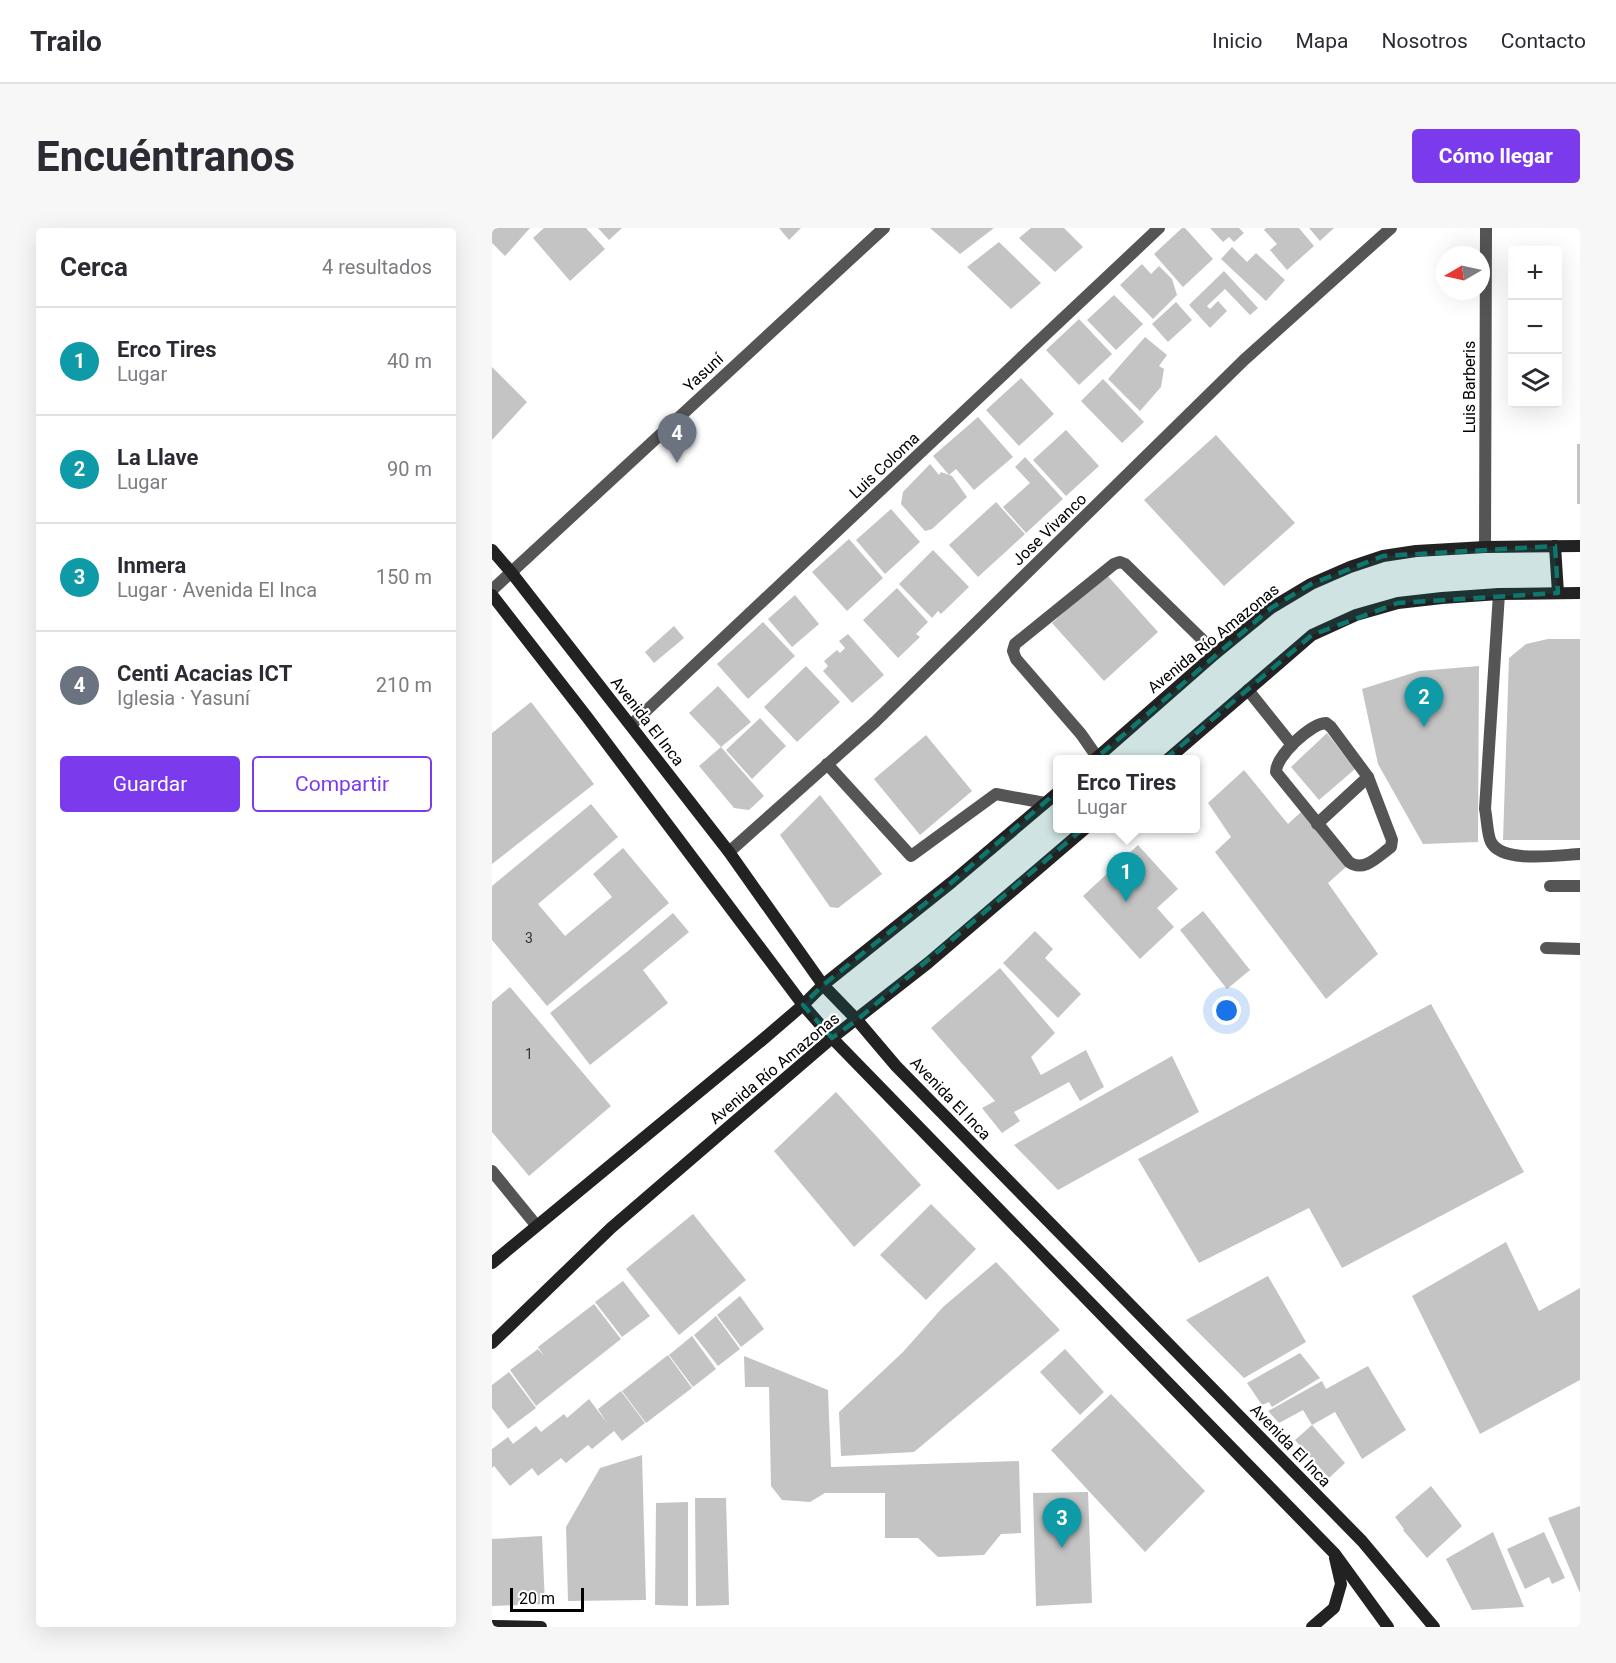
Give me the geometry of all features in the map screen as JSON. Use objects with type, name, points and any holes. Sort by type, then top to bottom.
[{"type":"main road","points":[[1555,546],[1558,593]]},
{"type":"main road","name":"Avenida Río Amazonas","points":[[1098,755],[1271,608],[1311,584],[1350,567],[1383,556],[1416,550],[1580,546]]},
{"type":"main road","name":"Avenida El Inca","points":[[492,550],[729,852],[823,985],[857,1020],[896,1066],[1362,1541],[1434,1627]]},
{"type":"main road","points":[[1172,755],[1312,635],[1356,615],[1398,603],[1499,594],[1580,593]]},
{"type":"main road","points":[[492,595],[587,717],[803,1005],[832,1038],[1335,1554],[1388,1627]]},
{"type":"main road","name":"Avenida Río Amazonas","points":[[492,1263],[1053,796]]},
{"type":"main road","name":"Avenida Río Amazonas","points":[[492,1343],[611,1227],[832,1038],[928,963],[1080,833]]},
{"type":"main road","points":[[1312,1627],[1335,1608],[1341,1584],[1335,1554]]},
{"type":"main road","points":[[492,1626],[541,1627]]},
{"type":"street","name":"Yasuní","points":[[492,590],[884,228]]},
{"type":"street","name":"Luis Coloma","points":[[631,726],[1159,228]]},
{"type":"street","name":"Jose Vivanco","points":[[729,852],[875,722],[1244,360],[1391,228]]},
{"type":"street","name":"Luis Barberis","points":[[1485,547],[1486,228]]},
{"type":"street","points":[[1093,755],[1081,734],[1016,659],[1013,651],[1015,644],[1114,564],[1120,562],[1125,564],[1216,653]]},
{"type":"street","points":[[1499,594],[1485,809],[1491,841],[1498,849],[1509,855],[1580,854]]},
{"type":"street","points":[[1248,690],[1292,745]]},
{"type":"street","points":[[1326,723],[1331,727],[1368,777],[1390,833],[1392,840],[1390,847],[1363,866],[1355,867],[1349,862],[1276,772],[1276,765],[1292,745],[1318,724],[1326,723]]},
{"type":"street","points":[[827,764],[911,856],[996,794],[1045,803]]},
{"type":"street","points":[[1317,824],[1368,777]]},
{"type":"street","points":[[1550,886],[1580,886]]},
{"type":"street","points":[[1546,948],[1580,949]]},
{"type":"street","points":[[492,1171],[536,1225]]},
{"type":"highlighted area","points":[[1555,546],[1558,593],[1398,603],[1312,635],[857,1020],[832,1038],[803,1005],[823,985],[952,882],[1271,608],[1311,584],[1383,556]]},
{"type":"building","points":[[492,228],[530,228],[505,256],[492,243]]},
{"type":"building","points":[[544,228],[586,228],[605,249],[570,281],[533,238]]},
{"type":"building","points":[[598,228],[622,228],[609,240]]},
{"type":"building","points":[[779,228],[801,228],[789,240]]},
{"type":"building","points":[[930,228],[994,228],[960,254]]},
{"type":"building","points":[[1031,228],[1064,228],[1083,247],[1055,272],[1019,238]]},
{"type":"building","points":[[1182,228],[1185,228],[1213,259],[1183,287],[1154,254]]},
{"type":"building","points":[[1210,228],[1239,228],[1244,233],[1234,242],[1229,237],[1223,242]]},
{"type":"building","points":[[1266,228],[1299,228],[1314,246],[1287,270],[1270,250],[1277,244],[1264,230]]},
{"type":"building","points":[[1309,228],[1334,228],[1320,241]]},
{"type":"building","points":[[999,242],[1041,283],[1011,309],[967,267]]},
{"type":"building","points":[[1232,247],[1247,262],[1256,253],[1285,280],[1266,301],[1221,259]]},
{"type":"building","points":[[1142,264],[1151,274],[1159,266],[1172,279],[1177,295],[1153,319],[1120,285]]},
{"type":"building","points":[[1224,271],[1258,308],[1250,315],[1225,289],[1207,306],[1210,309],[1218,301],[1227,311],[1210,328],[1189,305]]},
{"type":"building","points":[[1114,295],[1143,324],[1116,350],[1087,320]]},
{"type":"building","points":[[1176,302],[1192,320],[1168,342],[1152,324]]},
{"type":"building","points":[[1079,319],[1112,354],[1079,385],[1046,350]]},
{"type":"building","points":[[1145,337],[1167,355],[1159,366],[1164,369],[1161,387],[1140,411],[1108,379]]},
{"type":"building","points":[[492,367],[527,402],[492,440]]},
{"type":"building","points":[[1021,378],[1054,414],[1019,446],[986,410]]},
{"type":"building","points":[[1103,379],[1144,422],[1122,443],[1081,401]]},
{"type":"building","points":[[978,417],[1013,457],[974,490],[956,469],[949,475],[933,456]]},
{"type":"building","points":[[1066,430],[1099,466],[1066,496],[1033,460]]},
{"type":"building","points":[[1216,435],[1295,523],[1224,586],[1144,500]]},
{"type":"building","points":[[1577,444],[1580,444],[1580,504],[1577,504]]},
{"type":"building","points":[[1025,457],[1063,499],[1026,533],[1003,507],[1030,483],[1015,467]]},
{"type":"building","points":[[930,464],[939,475],[941,472],[952,476],[967,497],[932,529],[925,531],[901,504],[903,492]]},
{"type":"building","points":[[996,502],[1025,534],[978,577],[949,545]]},
{"type":"building","points":[[891,509],[920,542],[885,574],[856,540]]},
{"type":"building","points":[[849,539],[883,578],[847,611],[812,572]]},
{"type":"building","points":[[933,550],[969,587],[941,614],[938,611],[932,618],[899,584]]},
{"type":"building","points":[[1106,574],[1158,632],[1104,681],[1052,623]]},
{"type":"building","points":[[897,588],[928,622],[916,634],[920,637],[898,658],[863,620]]},
{"type":"building","points":[[795,595],[819,624],[792,647],[768,619]]},
{"type":"building","points":[[763,622],[795,656],[748,699],[717,664]]},
{"type":"building","points":[[674,626],[684,638],[654,663],[645,652]]},
{"type":"building","points":[[848,634],[884,675],[852,703],[823,671],[828,666],[824,661],[837,650],[840,653],[845,648],[839,641]]},
{"type":"building","points":[[1548,639],[1580,639],[1580,840],[1503,840],[1509,658],[1526,644]]},
{"type":"building","points":[[806,666],[840,702],[797,742],[764,707]]},
{"type":"building","points":[[1479,666],[1478,842],[1423,844],[1378,764],[1362,689],[1419,671]]},
{"type":"building","points":[[718,686],[751,722],[721,747],[689,713]]},
{"type":"building","points":[[531,702],[594,784],[492,864],[492,733]]},
{"type":"building","points":[[760,718],[786,746],[752,779],[726,750]]},
{"type":"building","points":[[1327,733],[1355,769],[1319,800],[1291,767]]},
{"type":"building","points":[[926,735],[972,791],[920,835],[874,779]]},
{"type":"building","points":[[721,747],[764,796],[749,810],[734,808],[699,766]]},
{"type":"building","points":[[1244,770],[1288,824],[1301,812],[1346,867],[1328,883],[1378,954],[1326,999],[1215,852],[1231,837],[1208,803]]},
{"type":"building","points":[[820,795],[882,874],[838,908],[830,907],[780,835]]},
{"type":"building","points":[[591,804],[618,837],[538,904],[565,936],[612,897],[593,874],[623,848],[669,903],[547,1006],[492,940],[492,886]]},
{"type":"building","points":[[1138,845],[1178,889],[1157,908],[1174,927],[1140,959],[1083,896]]},
{"type":"building","points":[[1203,911],[1250,970],[1227,989],[1180,930]]},
{"type":"building","points":[[673,913],[689,932],[643,970],[668,1003],[590,1065],[550,1013]]},
{"type":"building","points":[[1035,931],[1053,949],[1045,958],[1081,994],[1058,1018],[1003,963]]},
{"type":"building","points":[[1000,968],[1055,1033],[1031,1057],[1041,1075],[1086,1050],[1104,1087],[1080,1101],[1069,1082],[1014,1112],[1020,1121],[1002,1133],[982,1108],[995,1101],[931,1028]]},
{"type":"building","points":[[510,987],[611,1106],[529,1176],[492,1132],[492,1002]]},
{"type":"building","points":[[1431,1004],[1524,1172],[1342,1268],[1309,1208],[1199,1263],[1138,1159]]},
{"type":"building","points":[[1172,1056],[1199,1112],[1058,1190],[1014,1145]]},
{"type":"building","points":[[836,1092],[921,1185],[854,1247],[774,1151]]},
{"type":"building","points":[[931,1204],[976,1249],[926,1300],[880,1255]]},
{"type":"building","points":[[693,1214],[746,1280],[679,1335],[626,1269]]},
{"type":"building","points":[[1506,1242],[1539,1311],[1580,1288],[1580,1380],[1480,1434],[1412,1296]]},
{"type":"building","points":[[996,1262],[1060,1330],[914,1452],[841,1456],[839,1412],[903,1352],[943,1307]]},
{"type":"building","points":[[1268,1276],[1306,1342],[1244,1378],[1186,1320]]},
{"type":"building","points":[[623,1281],[650,1316],[622,1337],[595,1302]]},
{"type":"building","points":[[740,1296],[764,1329],[741,1347],[717,1315]]},
{"type":"building","points":[[594,1304],[621,1339],[536,1406],[510,1370],[538,1349],[544,1356],[538,1347]]},
{"type":"building","points":[[716,1316],[740,1349],[718,1366],[694,1335]]},
{"type":"building","points":[[692,1336],[716,1369],[693,1387],[669,1355]]},
{"type":"building","points":[[1065,1349],[1104,1392],[1080,1415],[1040,1372]]},
{"type":"building","points":[[1300,1353],[1320,1378],[1272,1407],[1269,1402],[1262,1405],[1247,1383]]},
{"type":"building","points":[[668,1355],[692,1388],[646,1423],[622,1391]]},
{"type":"building","points":[[744,1356],[828,1390],[831,1467],[1019,1461],[1021,1533],[1001,1534],[984,1555],[938,1557],[918,1538],[885,1538],[885,1493],[825,1493],[810,1502],[782,1500],[771,1486],[769,1387],[745,1387]]},
{"type":"building","points":[[1368,1366],[1406,1430],[1362,1459],[1335,1412],[1312,1425],[1303,1410],[1279,1423],[1268,1411],[1322,1381],[1326,1389]]},
{"type":"building","points":[[509,1372],[536,1408],[508,1429],[492,1408],[492,1385]]},
{"type":"building","points":[[621,1391],[645,1423],[622,1441],[614,1431],[592,1449],[588,1445],[566,1463],[561,1458],[538,1476],[532,1468],[510,1486],[494,1466],[492,1468],[492,1449],[508,1437],[513,1444],[536,1426],[541,1432],[564,1414],[567,1418],[589,1399],[607,1423],[598,1409]]},
{"type":"building","points":[[1111,1394],[1205,1491],[1145,1552],[1051,1450]]},
{"type":"building","points":[[1312,1425],[1345,1463],[1329,1478],[1295,1440]]},
{"type":"building","points":[[642,1455],[646,1600],[568,1601],[566,1527],[600,1468]]},
{"type":"building","points":[[1431,1486],[1462,1526],[1427,1558],[1395,1517]]},
{"type":"building","points":[[1088,1492],[1092,1603],[1036,1606],[1033,1493]]},
{"type":"building","points":[[695,1498],[726,1498],[729,1605],[696,1606]]},
{"type":"building","points":[[688,1502],[688,1606],[655,1605],[656,1503]]},
{"type":"building","points":[[1580,1506],[1580,1593],[1548,1518]]},
{"type":"building","points":[[1493,1532],[1524,1607],[1472,1610],[1446,1559]]},
{"type":"building","points":[[1544,1532],[1565,1578],[1552,1584],[1549,1577],[1525,1589],[1507,1549]]},
{"type":"building","points":[[542,1536],[545,1604],[492,1606],[492,1539]]},
{"type":"place","name":"Centi Acacias ICT","points":[[677,463]]},
{"type":"place","name":"La Llave","points":[[1424,727]]},
{"type":"place","name":"Erco Tires","points":[[1126,902]]},
{"type":"place","name":"Inmera","points":[[1062,1548]]}]
